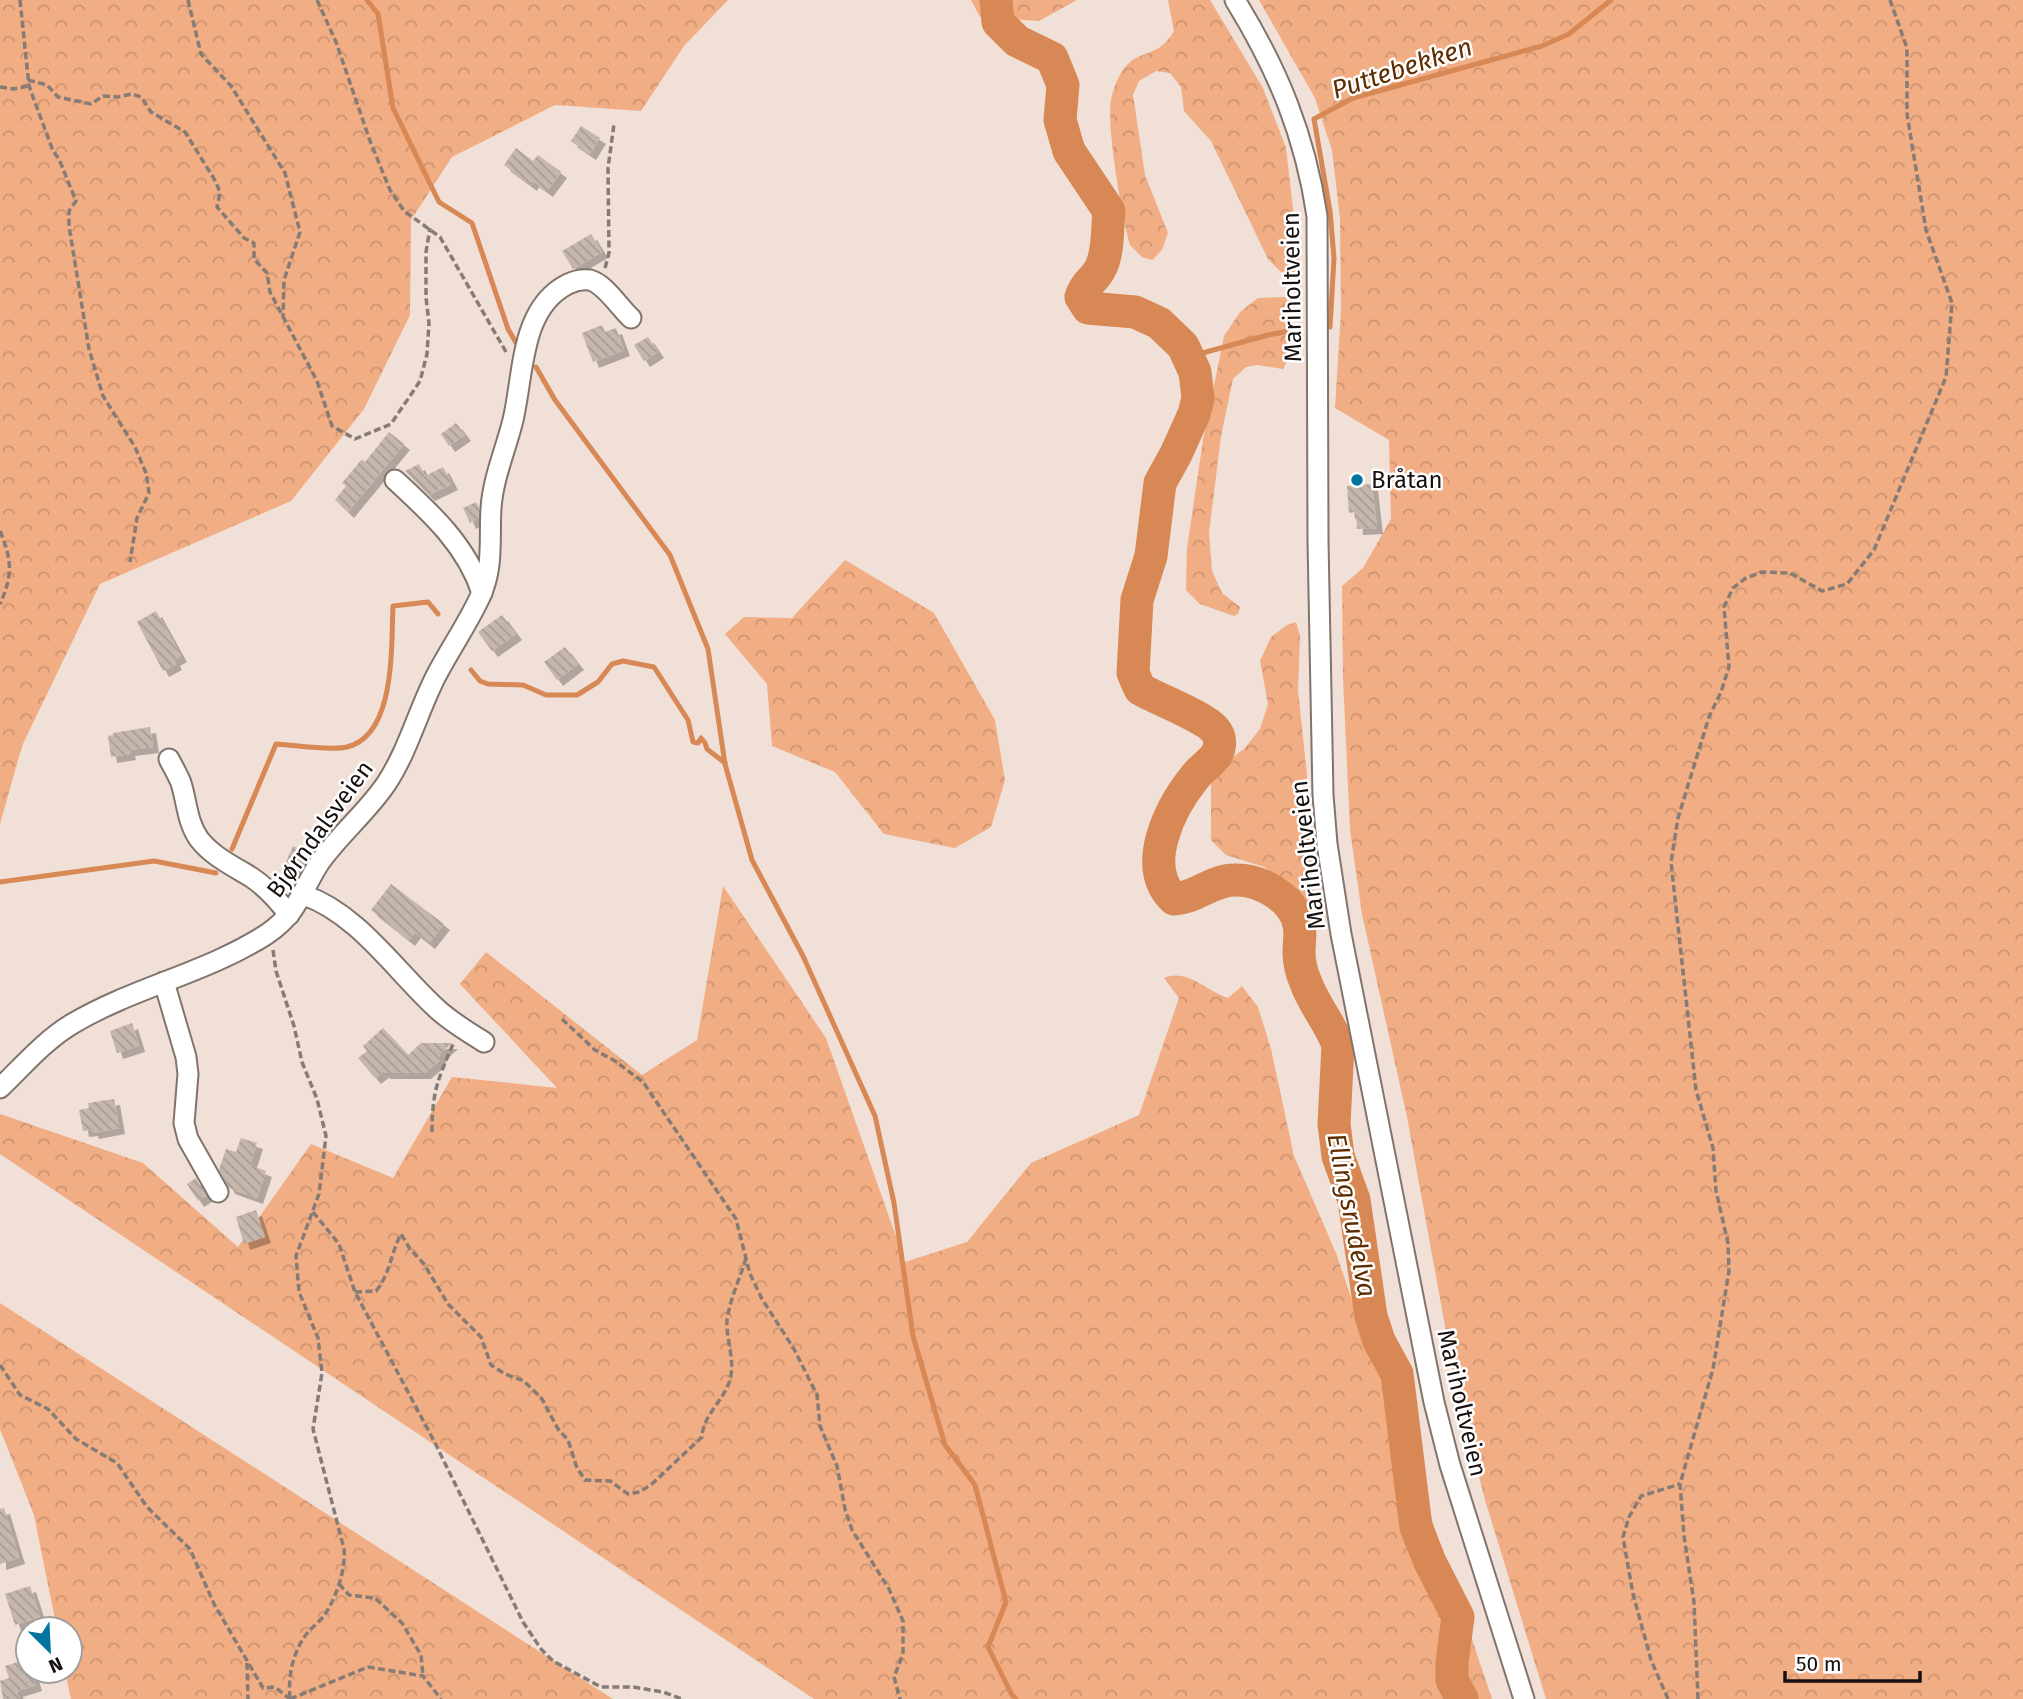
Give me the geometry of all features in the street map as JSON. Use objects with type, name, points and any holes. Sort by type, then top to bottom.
[{"type":"street","name":"Mariholtveien","points":[[1235,0],[1259,39],[1292,111],[1311,177],[1317,216],[1320,693],[1323,795],[1332,887],[1434,1402],[1450,1465],[1524,1699]]},
{"type":"street","name":"Bjørndalsveien","points":[[0,1088],[69,1026],[97,1010],[227,957],[270,932],[289,915],[304,895],[318,865],[385,785],[400,760],[436,676],[463,632],[482,593],[492,551],[491,508],[494,491],[514,416],[527,342],[540,310],[549,296],[574,281],[589,280],[600,285]]},
{"type":"street","points":[[600,285],[631,318]]},
{"type":"street","points":[[395,480],[456,542],[477,577],[482,593]]},
{"type":"street","points":[[169,759],[180,783],[188,817],[198,838],[205,847],[262,885],[289,915]]},
{"type":"street","points":[[304,895],[331,907],[362,934],[437,1010],[484,1042]]},
{"type":"street","points":[[164,982],[186,1057],[188,1073],[184,1123],[188,1139],[218,1192]]},
{"type":"path","points":[[20,0],[29,86],[53,151],[59,159],[76,201],[69,211],[70,236],[89,349],[103,396],[135,447],[146,473],[149,493],[138,518],[130,562]]},
{"type":"path","points":[[188,0],[201,54],[231,86],[285,173],[300,232],[284,280],[283,319]]},
{"type":"path","points":[[317,0],[336,42],[390,190],[404,211],[440,237],[498,341],[521,374]]},
{"type":"path","points":[[1698,1699],[1694,1602],[1684,1536],[1680,1484],[1713,1369],[1729,1271],[1728,1243],[1716,1191],[1713,1148],[1696,1090],[1671,862],[1678,818],[1709,718],[1729,667],[1724,607],[1733,588],[1746,578],[1762,572],[1790,573],[1822,591],[1847,584],[1874,550],[1946,377],[1952,303],[1926,230],[1907,114],[1907,48],[1890,0]]},
{"type":"path","points":[[28,80],[47,85],[58,97],[91,104],[103,96],[132,94],[141,97],[151,112],[185,132],[216,182],[220,193],[217,207],[244,238],[254,243],[254,259],[267,272],[270,292],[317,381],[332,426],[355,439],[391,424],[420,381],[429,323],[426,252],[430,228]]},
{"type":"path","points":[[0,87],[13,89],[29,86]]},
{"type":"path","points":[[600,285],[609,253],[608,168],[614,124]]},
{"type":"path","points":[[0,531],[11,568],[9,584],[0,604]]},
{"type":"path","points":[[270,932],[276,971],[294,1026],[302,1062],[317,1099],[326,1136],[319,1194],[296,1256],[299,1292],[318,1338],[322,1373],[313,1429],[345,1562],[339,1584],[324,1615],[304,1637],[295,1657],[289,1675],[290,1699]]},
{"type":"path","points":[[562,1019],[594,1051],[615,1061],[643,1082],[736,1219],[750,1274],[762,1299],[794,1349],[817,1395],[820,1426],[837,1466],[852,1530],[889,1589],[903,1621],[903,1654],[894,1677],[900,1699]]},
{"type":"path","points":[[432,1132],[435,1087],[460,1026]]},
{"type":"path","points":[[313,1212],[339,1244],[355,1292],[434,1441],[523,1622],[541,1649],[553,1661],[601,1687],[633,1687],[663,1692],[682,1699]]},
{"type":"path","points":[[355,1292],[376,1291],[386,1279],[395,1244],[401,1234],[424,1264],[448,1304],[481,1336],[491,1365],[524,1381],[542,1399],[558,1429],[568,1440],[577,1468],[585,1480],[610,1481],[628,1494],[640,1492],[653,1482],[702,1437],[702,1424],[727,1387],[731,1372],[727,1322],[747,1256]]},
{"type":"path","points":[[0,1365],[20,1395],[48,1409],[76,1439],[117,1463],[147,1507],[190,1549],[214,1604],[263,1688],[275,1687],[290,1699]]},
{"type":"path","points":[[1668,1699],[1647,1647],[1633,1594],[1623,1537],[1629,1517],[1642,1496],[1680,1484]]},
{"type":"path","points":[[339,1584],[349,1595],[374,1598],[402,1623],[421,1655],[423,1676],[441,1699]]},
{"type":"path","points":[[247,1661],[248,1699]]},
{"type":"path","points":[[290,1699],[368,1667],[423,1676]]},
{"type":"green space","points":[[0,0],[728,0],[684,46],[641,111],[555,105],[452,157],[411,220],[410,315],[364,409],[291,501],[100,584],[22,746],[0,824]]},
{"type":"green space","points":[[971,0],[1077,0],[1039,21],[980,17]]},
{"type":"green space","points":[[1168,0],[1210,0],[1263,88],[1286,148],[1300,269],[1295,278],[1281,272],[1268,259],[1211,141],[1184,111],[1181,87],[1170,73],[1156,71],[1139,81],[1133,95],[1145,175],[1168,233],[1162,250],[1152,260],[1142,257],[1130,245],[1113,150],[1111,100],[1121,72],[1127,65],[1162,45],[1174,31]]},
{"type":"green space","points":[[1259,0],[2023,0],[2023,1699],[1546,1699],[1485,1500],[1455,1381],[1407,1117],[1362,914],[1350,830],[1342,586],[1363,568],[1391,519],[1389,440],[1335,408],[1341,312],[1340,219],[1332,150],[1315,98]]},
{"type":"green space","points":[[1286,297],[1293,333],[1288,360],[1283,369],[1257,365],[1246,367],[1233,379],[1221,436],[1209,533],[1212,571],[1222,593],[1240,607],[1238,614],[1234,616],[1200,604],[1186,590],[1187,548],[1203,440],[1224,336],[1240,312],[1258,298]]},
{"type":"green space","points":[[845,560],[934,613],[995,720],[1005,780],[991,827],[955,848],[884,834],[835,772],[772,746],[767,684],[725,634],[744,617],[792,618]]},
{"type":"green space","points":[[1296,622],[1300,636],[1298,690],[1311,814],[1313,899],[1309,904],[1264,867],[1226,855],[1211,840],[1211,784],[1219,767],[1244,749],[1260,729],[1268,704],[1260,661],[1271,637]]},
{"type":"green space","points":[[723,886],[826,1038],[905,1262],[967,1242],[1031,1163],[1139,1115],[1179,998],[1164,978],[1189,978],[1228,998],[1242,986],[1258,1007],[1271,1049],[1294,1156],[1336,1253],[1358,1318],[1407,1413],[1431,1517],[1492,1699],[814,1699],[0,1154],[0,1114],[143,1163],[238,1247],[311,1144],[393,1178],[452,1077],[557,1088],[460,984],[486,952],[642,1075],[697,1040]]},
{"type":"green space","points":[[0,1303],[613,1699],[71,1699],[68,1685],[84,1685],[84,1615],[54,1615],[34,1515],[0,1429]]},
{"type":"building","points":[[581,126],[600,138],[590,154],[571,141]]},
{"type":"building","points":[[516,148],[533,161],[538,155],[561,172],[547,191],[533,181],[531,185],[504,165]]},
{"type":"building","points":[[591,234],[602,252],[573,269],[562,251]]},
{"type":"building","points":[[602,325],[605,332],[616,328],[624,350],[593,362],[582,333]]},
{"type":"building","points":[[648,337],[658,352],[644,361],[634,345]]},
{"type":"building","points":[[456,423],[465,435],[449,446],[441,434]]},
{"type":"building","points":[[389,432],[404,444],[348,512],[335,500],[346,486],[342,483],[362,459],[365,462]]},
{"type":"building","points":[[419,464],[425,476],[443,467],[452,484],[429,495],[405,471]]},
{"type":"building","points":[[1372,484],[1377,528],[1357,529],[1356,512],[1349,513],[1347,486]]},
{"type":"building","points":[[476,502],[479,507],[478,519],[470,523],[463,508]]},
{"type":"building","points":[[156,611],[181,656],[174,660],[176,664],[163,671],[137,622]]},
{"type":"building","points":[[502,615],[516,634],[492,651],[478,632]]},
{"type":"building","points":[[565,647],[578,664],[557,680],[544,662]]},
{"type":"building","points":[[150,727],[153,747],[129,750],[130,754],[111,757],[108,736]]},
{"type":"building","points":[[293,846],[311,854],[301,871],[285,864]]},
{"type":"building","points":[[391,884],[444,924],[429,943],[415,932],[409,940],[371,910]]},
{"type":"building","points":[[132,1023],[139,1046],[117,1053],[110,1031]]},
{"type":"building","points":[[383,1028],[408,1055],[421,1043],[452,1043],[440,1054],[440,1060],[425,1073],[384,1071],[375,1078],[358,1058],[367,1051],[363,1046]]},
{"type":"building","points":[[114,1099],[119,1128],[93,1133],[92,1130],[83,1131],[79,1110],[89,1108],[88,1103]]},
{"type":"building","points":[[241,1138],[257,1143],[250,1165],[266,1171],[257,1198],[229,1188],[219,1170],[226,1149],[236,1152]]},
{"type":"building","points":[[196,1178],[206,1196],[198,1201],[187,1184]]},
{"type":"building","points":[[256,1210],[265,1237],[244,1244],[236,1217]]},
{"type":"building","points":[[4,1508],[19,1558],[0,1564],[0,1509]]},
{"type":"building","points":[[30,1586],[39,1615],[14,1615],[14,1622],[5,1594]]},
{"type":"building","points":[[14,1663],[14,1685],[36,1685],[17,1691],[19,1699],[3,1699],[0,1681],[9,1678],[5,1666]]},
{"type":"waterway","points":[[367,0],[378,14],[393,108],[439,202],[472,223],[508,329],[518,346]]},
{"type":"waterway","name":"Ellingsrudelva","points":[[996,0],[998,22],[1017,41],[1052,58],[1063,85],[1060,120],[1069,151],[1109,211],[1103,263],[1081,297],[1088,308],[1135,312],[1159,323],[1183,346],[1195,372],[1198,398],[1194,414],[1160,483],[1151,556],[1137,600],[1133,673],[1140,689],[1210,725],[1217,733],[1219,745],[1214,758],[1185,790],[1168,821],[1162,838],[1159,871],[1164,886],[1174,899],[1190,896],[1226,881],[1244,881],[1274,892],[1296,915],[1300,928],[1299,956],[1303,976],[1338,1045],[1334,1124],[1338,1156],[1354,1200],[1371,1316],[1379,1341],[1397,1374],[1416,1527],[1430,1562],[1458,1617],[1452,1680],[1462,1699]]},
{"type":"waterway","name":"Puttebekken","points":[[1330,327],[1334,258],[1330,211],[1314,119],[1353,98],[1542,46],[1569,34],[1611,0]]},
{"type":"waterway","name":"Puttebekken","points":[[1188,357],[1294,330]]},
{"type":"waterway","points":[[536,367],[555,400],[670,555],[708,649],[725,764],[752,860],[803,956],[875,1116],[894,1203],[913,1336],[945,1445],[975,1485],[1006,1602],[988,1647],[1016,1699]]},
{"type":"waterway","points":[[232,849],[276,744],[347,747],[363,739],[375,726],[388,687],[393,606],[428,602],[438,614]]},
{"type":"waterway","points":[[471,670],[480,681],[488,684],[523,685],[546,695],[577,695],[598,682],[612,664],[623,661],[654,667],[688,720],[693,742],[698,743],[701,738],[707,749],[725,763]]},
{"type":"waterway","points":[[0,882],[154,861],[216,873]]},
{"type":"place","name":"Bråtan","points":[[1357,480]]}]
